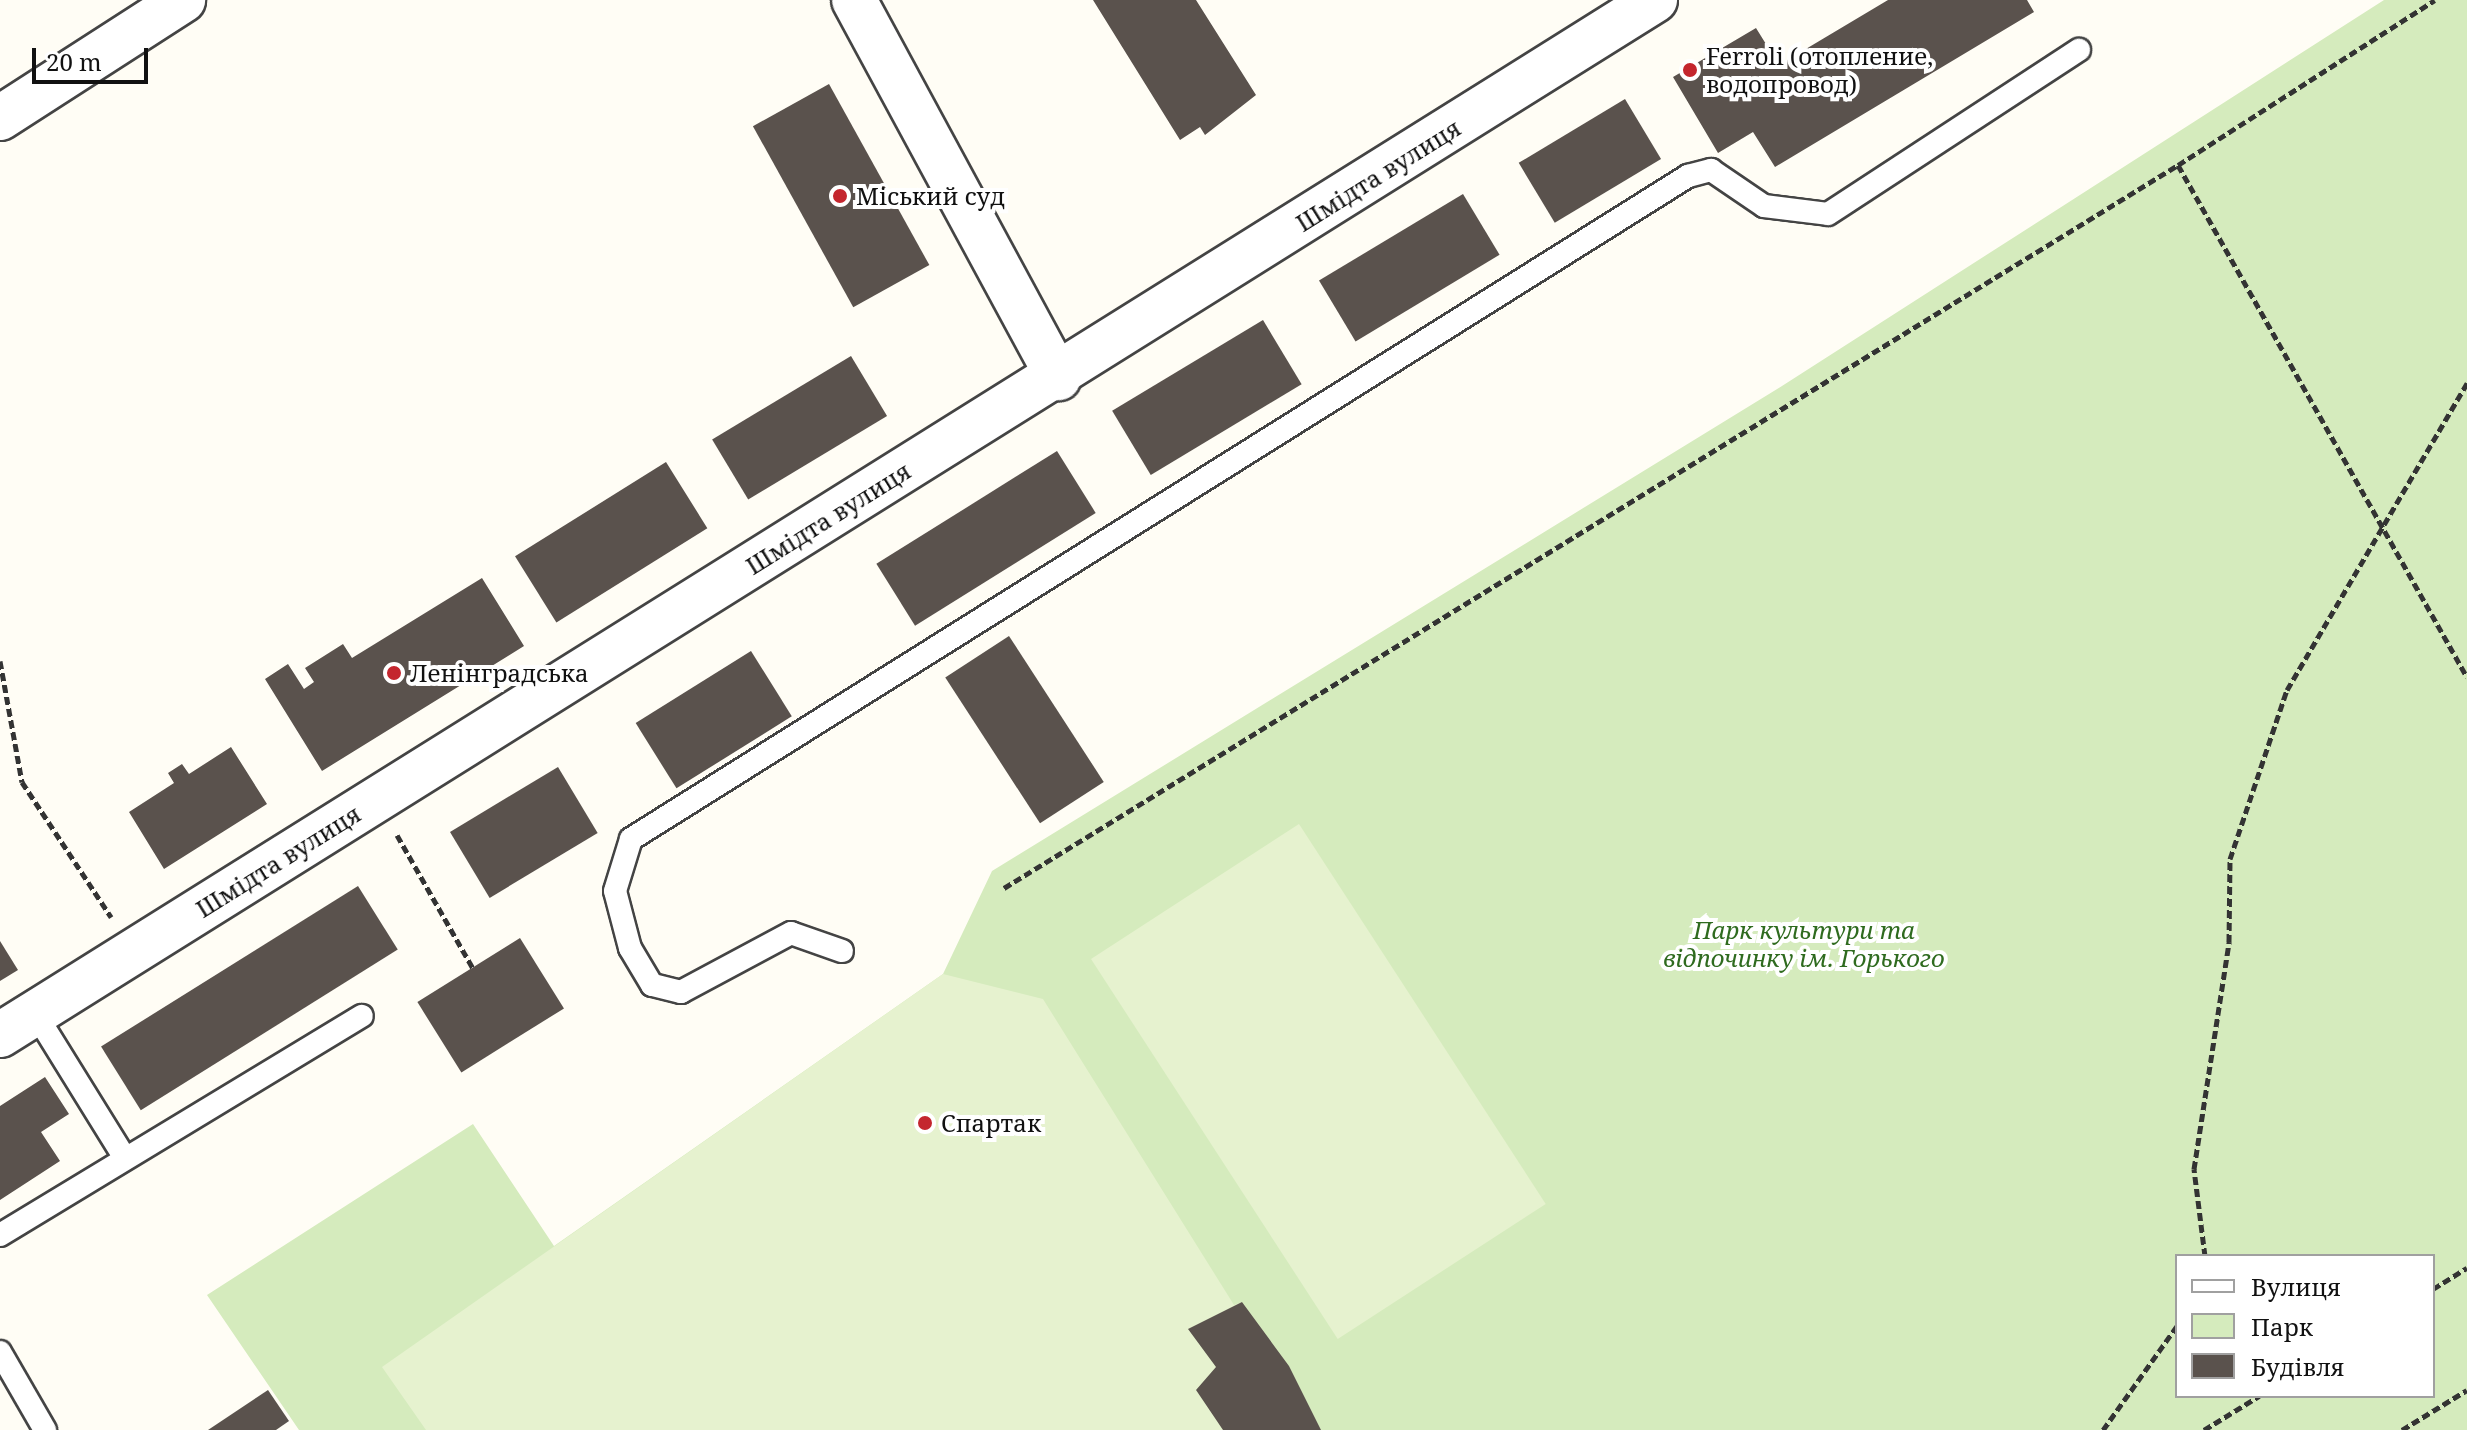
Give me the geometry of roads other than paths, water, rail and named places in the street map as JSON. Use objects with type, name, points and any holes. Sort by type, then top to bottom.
[{"type":"street","points":[[0,118],[183,0]]},
{"type":"street","points":[[854,0],[1058,378]]},
{"type":"street","name":"Шмідта вулиця","points":[[17,1024],[1058,378],[1655,0]]},
{"type":"lane","points":[[842,951],[791,933],[681,992],[652,985],[630,948],[615,891],[631,839],[1688,176],[1711,170],[1764,206],[1828,214],[2079,50]]},
{"type":"lane","points":[[0,1235],[362,1016]]},
{"type":"lane","points":[[17,1024],[125,1158]]},
{"type":"lane","points":[[0,1352],[45,1430]]},
{"type":"place","name":"Ferroli (отопление, водопровод)","points":[[1690,70]]},
{"type":"place","name":"Міський суд","points":[[840,196]]},
{"type":"place","name":"Ленінградська","points":[[394,673]]},
{"type":"place","name":"Спартак","points":[[925,1123]]},
{"type":"park label","name":"Парк культури та відпочинку ім. Горького","points":[[1804,944]]}]
